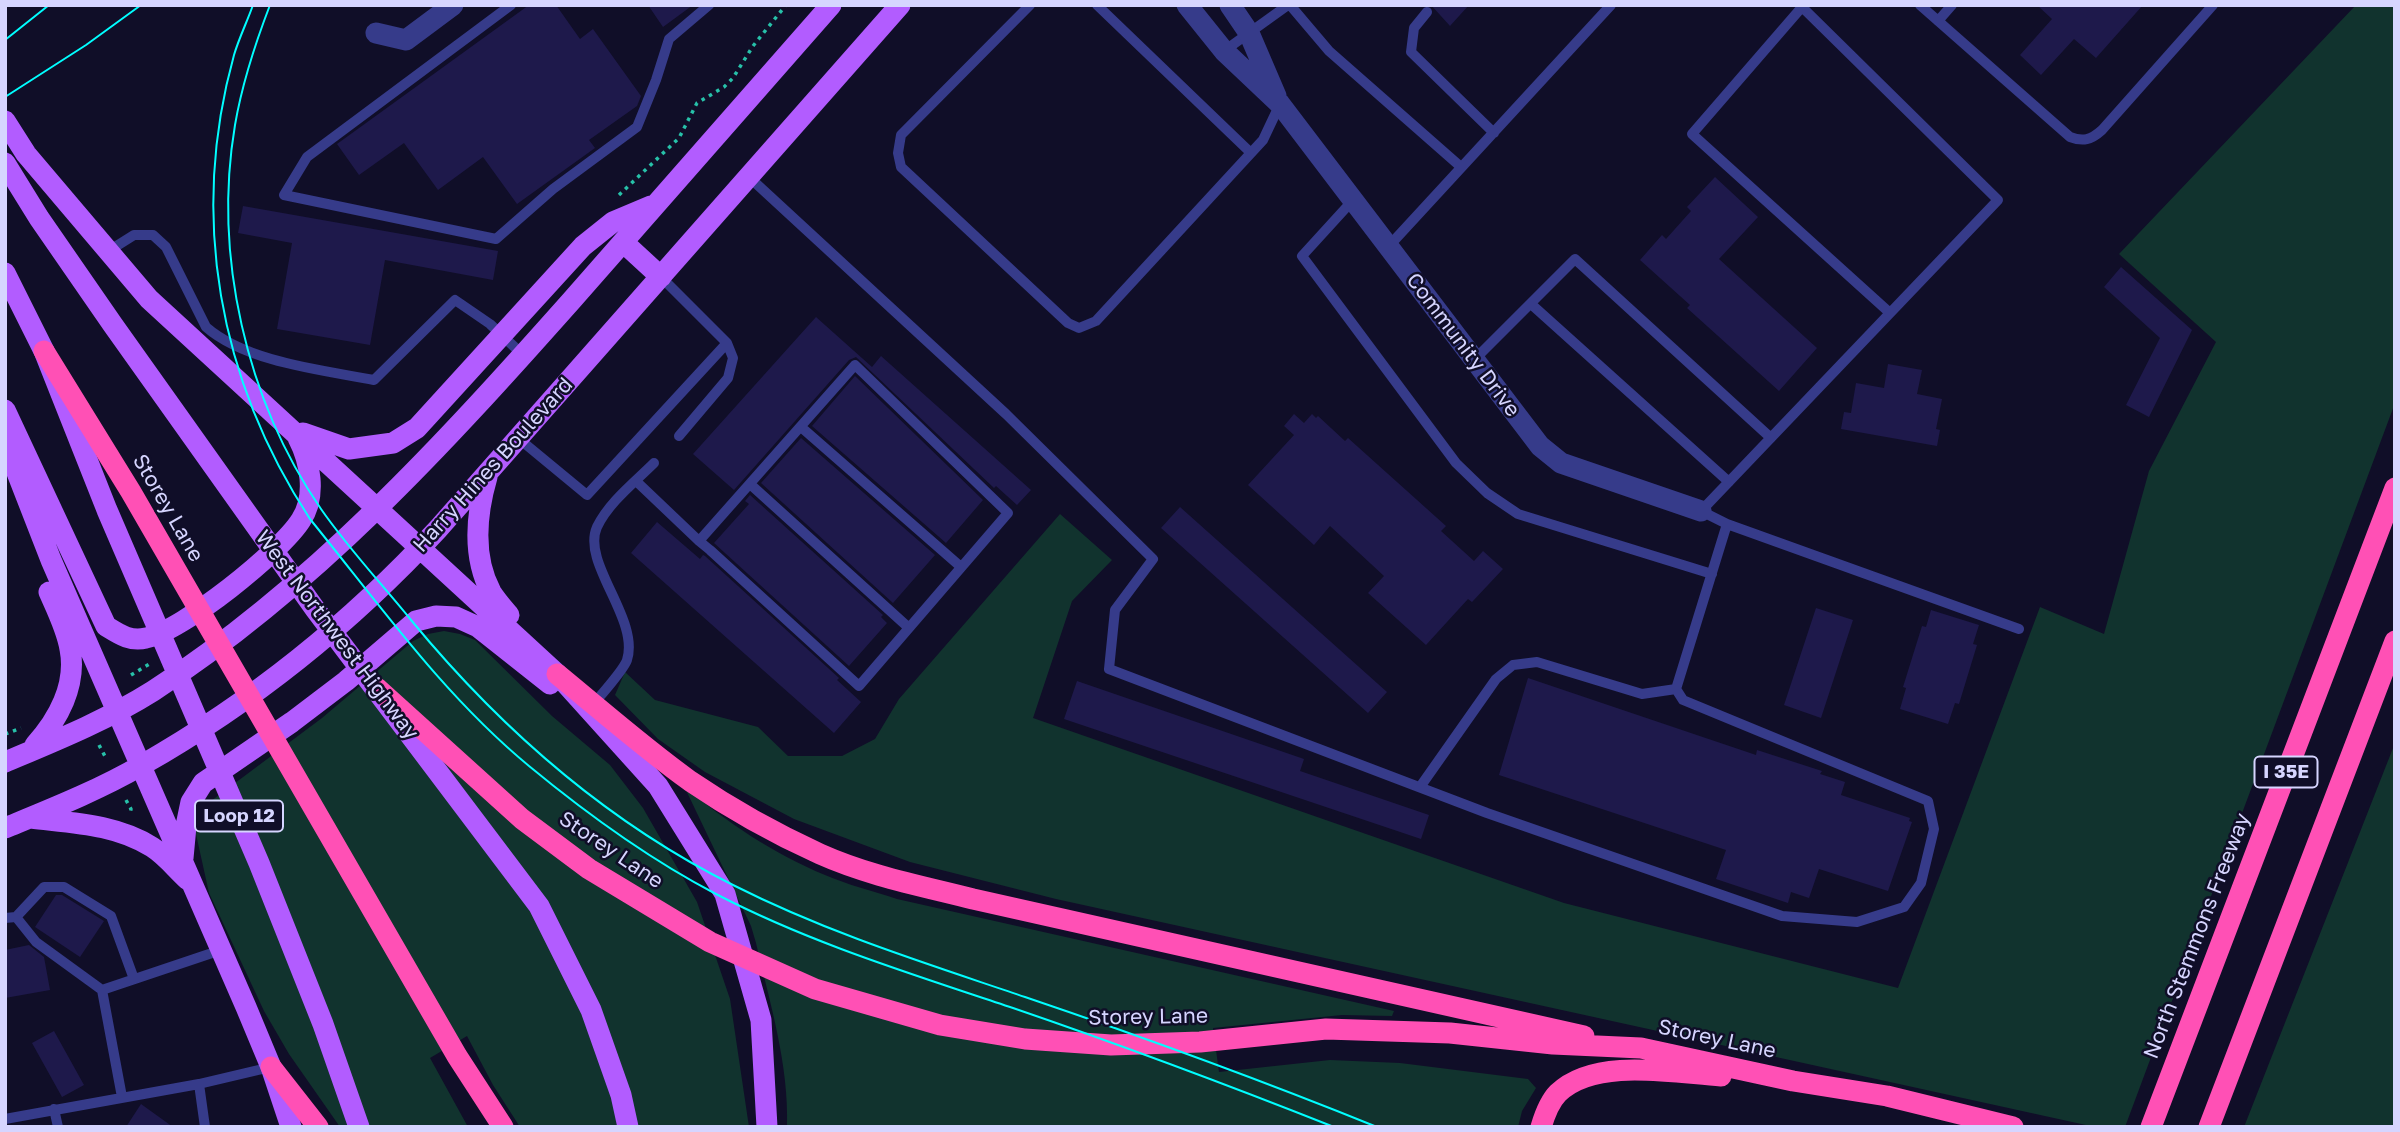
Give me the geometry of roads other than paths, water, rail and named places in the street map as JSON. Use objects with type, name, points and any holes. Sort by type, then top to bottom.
[{"type":"highway","name":"Storey Lane","points":[[44,351],[131,492],[457,1056],[503,1127]]},
{"type":"highway","name":"North Stemmons Freeway","points":[[2151,1127],[2395,488]]},
{"type":"highway","name":"I 35E","points":[[2209,1127],[2395,641]]},
{"type":"highway","points":[[552,669],[593,712],[690,781],[740,812],[821,854],[875,874],[974,900],[1641,1048]]},
{"type":"highway","name":"Storey Lane","points":[[377,688],[522,819],[589,869],[710,942],[815,989],[940,1025],[1025,1040],[1111,1045],[1200,1042],[1326,1029],[1450,1033],[1553,1044],[1641,1048],[1793,1081],[1888,1096],[2013,1127]]},
{"type":"highway","points":[[271,1067],[318,1127]]},
{"type":"highway","points":[[1541,1127],[1557,1094],[1583,1078],[1607,1072],[1631,1071],[1793,1081]]},
{"type":"main road","points":[[5,762],[118,712],[193,662],[289,590],[334,552],[407,480],[523,355],[831,5]]},
{"type":"main road","name":"Harry Hines Boulevard","points":[[5,828],[141,766],[239,704],[355,610],[421,547],[900,5]]},
{"type":"main road","points":[[5,121],[26,154],[149,299],[552,669]]},
{"type":"main road","name":"West Northwest Highway","points":[[5,163],[68,261],[193,439],[315,609],[377,688],[538,906],[591,1010],[621,1095],[628,1127]]},
{"type":"main road","points":[[291,429],[349,450],[393,443],[417,428],[583,246],[613,222],[656,204]]},
{"type":"main road","points":[[623,242],[661,277]]},
{"type":"main road","name":"Loop 12","points":[[5,273],[44,351],[107,510],[259,863],[323,1024],[359,1127]]},
{"type":"main road","points":[[5,410],[106,626],[128,639],[145,639],[171,629],[251,572],[302,519],[309,498],[310,475],[306,452],[291,429]]},
{"type":"main road","points":[[5,442],[51,560],[271,1067],[291,1127]]},
{"type":"main road","points":[[489,471],[478,508],[477,533],[491,592],[552,669]]},
{"type":"main road","points":[[5,483],[71,650],[71,675],[65,699],[51,728],[27,753]]},
{"type":"main road","points":[[183,860],[191,802],[203,783],[346,681],[416,621],[436,616],[456,617],[478,628],[593,712],[657,786],[725,894],[761,1020],[767,1127]]},
{"type":"main road","points":[[29,818],[89,825],[125,833],[153,848],[194,885]]},
{"type":"street","points":[[376,33],[406,40],[453,5]]},
{"type":"street","name":"Community Drive","points":[[1187,5],[1224,51],[1280,104],[1540,446],[1560,463],[1702,511]]},
{"type":"street","name":"Community Drive","points":[[1230,5],[1249,33],[1280,104]]},
{"type":"lane","points":[[511,5],[307,157],[284,195],[496,239],[553,189],[637,127],[669,39],[709,5]]},
{"type":"lane","points":[[1030,5],[901,135],[898,153],[901,167],[1068,323],[1079,328],[1096,321],[1263,140],[1280,104]]},
{"type":"lane","points":[[1097,5],[1251,153]]},
{"type":"lane","points":[[1224,51],[1289,5],[1329,51],[1461,167]]},
{"type":"lane","points":[[1390,246],[1611,5]]},
{"type":"lane","points":[[1920,5],[2070,137],[2079,140],[2088,140],[2102,130],[2213,5]]},
{"type":"lane","points":[[1938,21],[1952,5]]},
{"type":"lane","points":[[1890,313],[1692,134],[1801,6],[1998,200],[1702,511],[1727,524],[2019,629]]},
{"type":"lane","points":[[1427,12],[1413,28],[1411,52],[1494,133]]},
{"type":"lane","points":[[749,177],[1006,414],[1153,559],[1115,610],[1109,670],[1420,787],[1782,916],[1857,922],[1904,907],[1921,883],[1934,829],[1928,801],[1683,700],[1676,689],[1727,524]]},
{"type":"lane","points":[[1354,199],[1302,256],[1456,463],[1486,493],[1518,513],[1590,538],[1712,574]]},
{"type":"lane","points":[[107,252],[134,235],[153,235],[166,247],[206,327],[214,334],[270,360],[374,380],[455,300],[503,335],[523,355]]},
{"type":"lane","points":[[1473,361],[1575,259],[1771,438]]},
{"type":"lane","points":[[661,277],[727,343],[733,359],[728,378],[679,436]]},
{"type":"lane","points":[[1531,304],[1729,482]]},
{"type":"lane","points":[[518,438],[587,495],[727,343]]},
{"type":"lane","points":[[636,481],[699,541],[859,686],[1008,513],[855,365],[699,541]]},
{"type":"lane","points":[[801,427],[961,568]]},
{"type":"lane","points":[[593,712],[627,660],[628,630],[606,584],[596,547],[596,529],[613,505],[654,463]]},
{"type":"lane","points":[[750,484],[909,628]]},
{"type":"lane","points":[[1420,787],[1496,679],[1513,665],[1537,662],[1642,694],[1676,689]]},
{"type":"lane","points":[[122,1097],[102,990],[36,942],[11,917],[44,887],[64,887],[111,916],[134,979]]},
{"type":"lane","points":[[102,990],[221,950]]},
{"type":"lane","points":[[6,1116],[199,1084],[271,1067]]},
{"type":"lane","points":[[199,1084],[205,1127]]},
{"type":"lane","points":[[54,1109],[58,1127]]},
{"type":"tram line","points":[[5,40],[49,5]]},
{"type":"tram line","points":[[5,97],[86,45],[141,5]]},
{"type":"tram line","points":[[253,5],[234,55],[221,116],[214,176],[214,236],[221,296],[234,354],[253,411],[279,466],[310,519],[414,648],[469,710],[529,766],[619,835],[691,880],[752,912],[862,957],[1094,1036],[1334,1127]]},
{"type":"tram line","points":[[270,5],[241,94],[229,174],[233,275],[255,374],[295,467],[321,509],[353,552],[481,698],[519,735],[599,802],[687,860],[733,885],[805,918],[877,946],[1158,1043],[1377,1127]]}]
